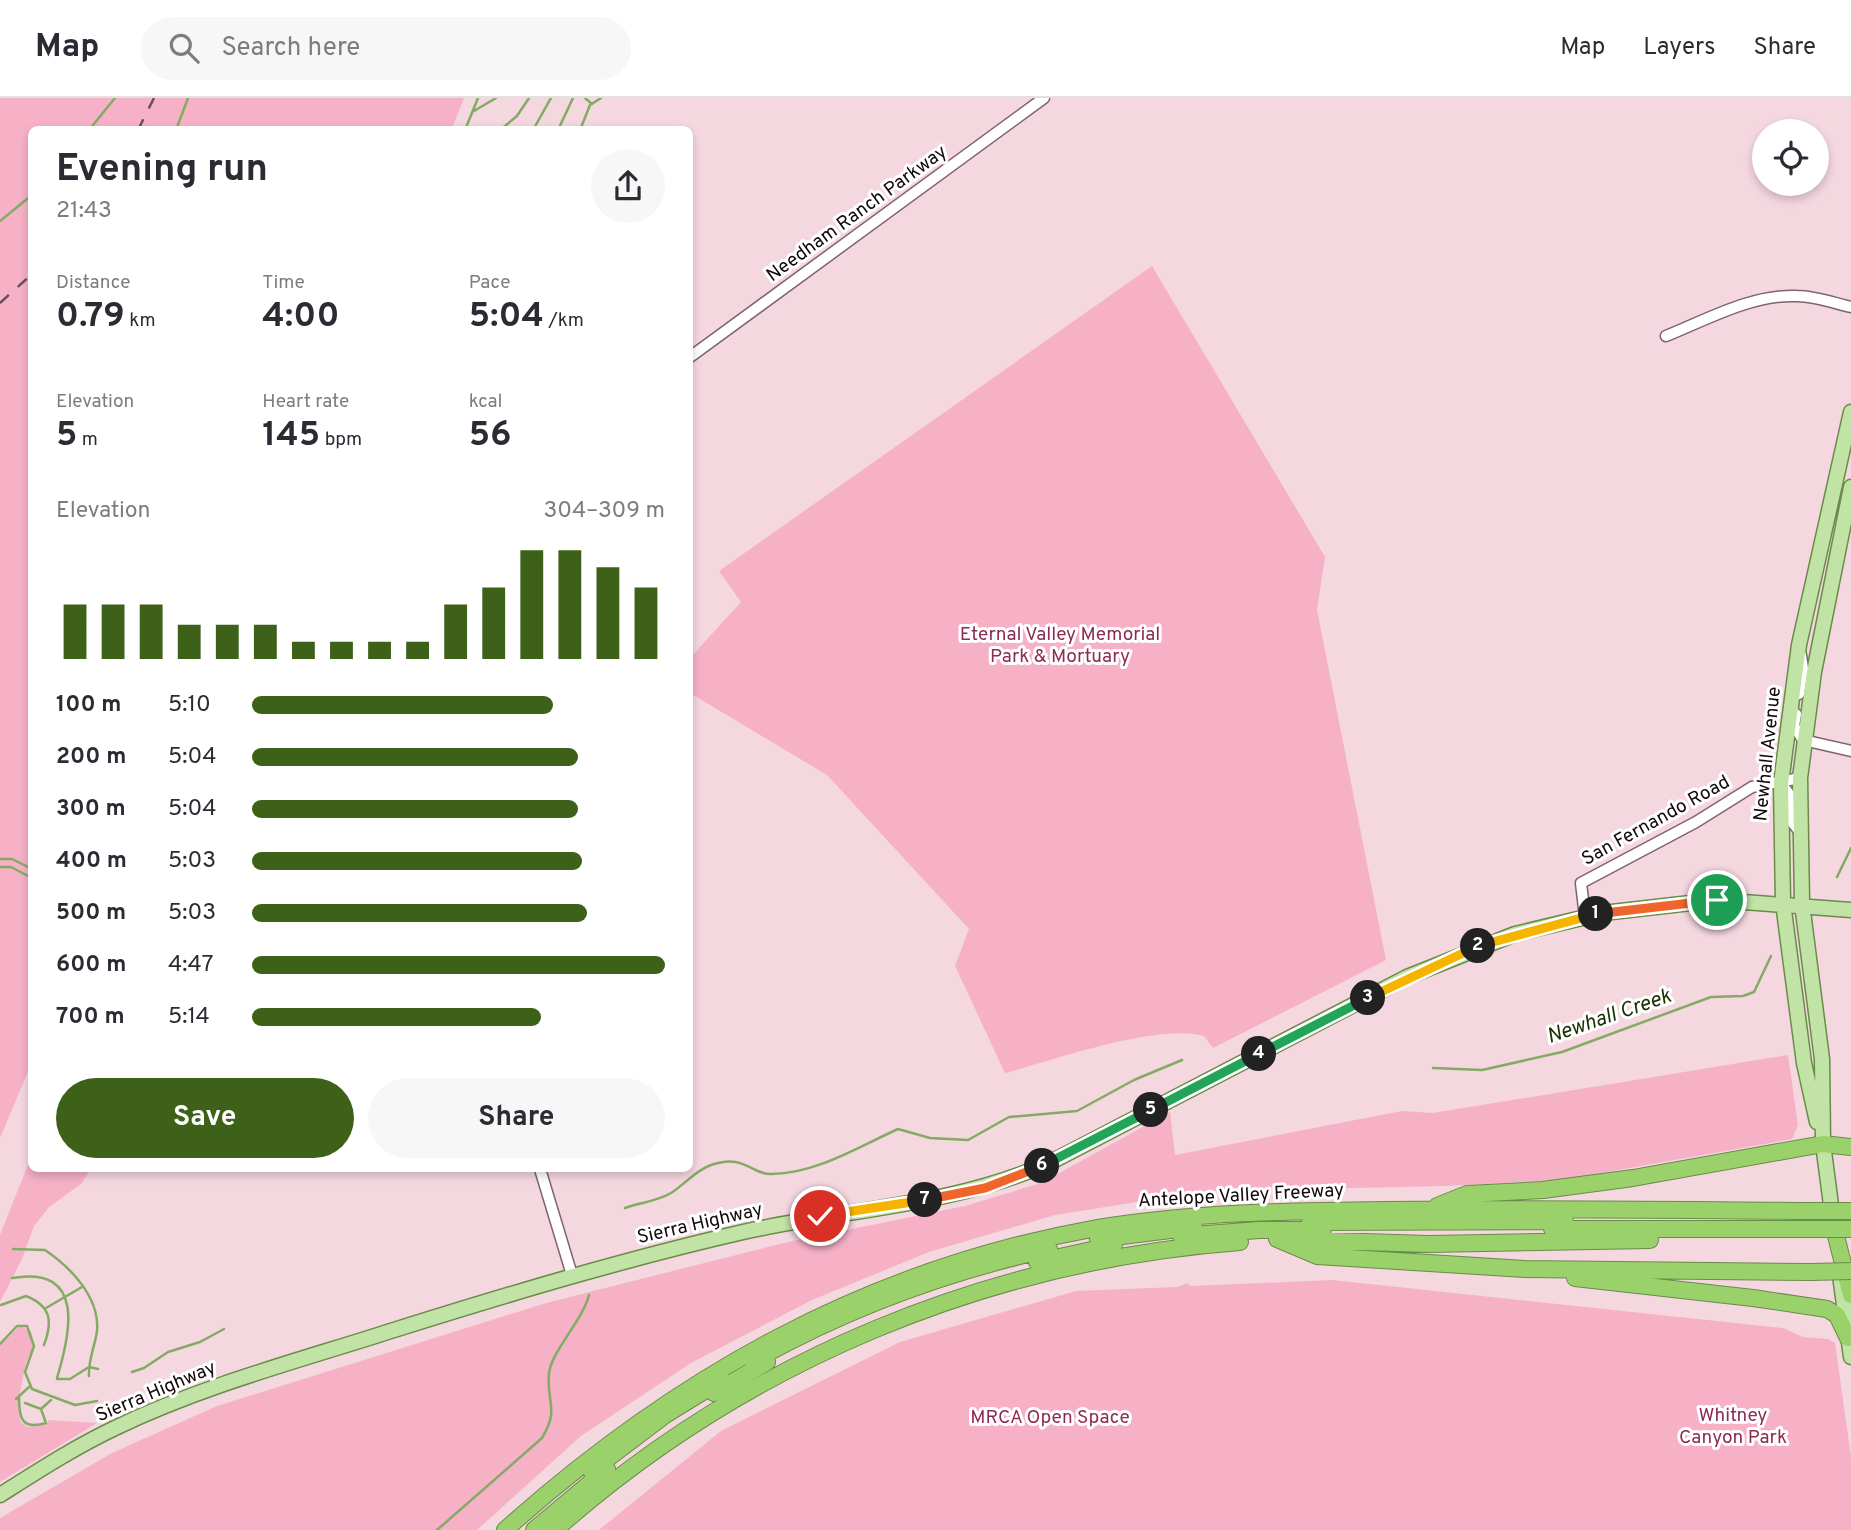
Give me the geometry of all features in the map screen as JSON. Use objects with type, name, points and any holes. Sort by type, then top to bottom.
[{"type":"highway","points":[[1428,1209],[1467,1194],[1543,1190],[1633,1178],[1823,1144],[1851,1147]]},
{"type":"highway","name":"Antelope Valley Freeway","points":[[505,1530],[606,1444],[695,1383],[822,1314],[922,1275],[1058,1236],[1165,1218],[1295,1211],[1428,1209],[1806,1224],[1851,1239]]},
{"type":"highway","name":"Antelope Valley Freeway","points":[[555,1530],[629,1468],[714,1411],[794,1365],[867,1331],[968,1294],[1100,1259],[1277,1239],[1429,1244],[1806,1224],[1851,1211]]},
{"type":"highway","points":[[534,1530],[625,1454],[675,1419],[735,1380],[808,1341],[893,1304],[1069,1254],[1198,1234],[1259,1230],[1806,1224],[1851,1219]]},
{"type":"highway","points":[[520,1530],[577,1481],[654,1423],[757,1359],[867,1307],[924,1285],[1044,1250],[1146,1232],[1259,1223],[1806,1224],[1851,1228]]},
{"type":"highway","points":[[1834,1228],[1851,1295]]},
{"type":"highway","points":[[1277,1239],[1317,1256],[1525,1269],[1851,1271]]},
{"type":"highway","points":[[1525,1269],[1554,1276],[1753,1298],[1827,1310],[1837,1315],[1848,1338]]},
{"type":"main road","name":"Newhall Avenue","points":[[1823,1144],[1808,1089],[1783,903],[1781,783],[1799,645],[1851,412]]},
{"type":"main road","name":"Newhall Avenue","points":[[1851,453],[1844,487],[1850,494],[1803,740],[1799,831],[1802,904],[1822,1059],[1823,1144],[1851,1357]]},
{"type":"main road","name":"Sierra Highway","points":[[0,1495],[31,1474],[115,1428],[210,1390],[572,1275],[743,1232],[820,1216],[946,1197],[1003,1182],[1051,1162],[1406,977],[1486,943],[1585,917],[1632,908],[1717,900],[1802,904],[1851,910]]},
{"type":"street","name":"Needham Ranch Parkway","points":[[693,356],[1044,98]]},
{"type":"street","points":[[1666,336],[1736,308],[1771,299],[1797,296],[1851,307]]},
{"type":"street","points":[[1799,645],[1803,670],[1794,726],[1803,740],[1851,751]]},
{"type":"street","name":"San Fernando Road","points":[[1585,917],[1581,883],[1696,822],[1752,787],[1800,778]]},
{"type":"street","points":[[1781,783],[1789,794],[1789,818],[1799,831]]},
{"type":"street","points":[[541,1172],[572,1275]]},
{"type":"green space","points":[[0,98],[464,98],[453,126],[28,126],[28,1072],[0,1138]]},
{"type":"green space","name":"Eternal Valley Memorial Park & Mortuary","points":[[1152,266],[1325,557],[1317,610],[1386,960],[1213,1048],[1204,1036],[1160,1034],[1106,1045],[1005,1073],[955,966],[969,929],[827,775],[693,695],[693,655],[741,602],[719,571]]},
{"type":"green space","points":[[1788,1055],[1798,1125],[1792,1139],[1562,1180],[1445,1186],[1207,1191],[1055,1215],[929,1252],[812,1300],[691,1363],[581,1436],[477,1530],[0,1530],[0,1518],[112,1453],[217,1406],[546,1303],[788,1242],[965,1206],[1041,1183],[1170,1112],[1175,1155],[1402,1111],[1433,1113]]},
{"type":"green space","points":[[28,1165],[28,1172],[89,1172],[81,1184],[49,1207],[34,1226],[22,1259],[0,1302],[0,1235]]},
{"type":"green space","points":[[1332,1280],[1783,1328],[1803,1337],[1828,1339],[1835,1343],[1851,1457],[1851,1530],[599,1530],[721,1431],[900,1342],[1076,1291],[1177,1287],[1187,1283],[1191,1286]]},
{"type":"green space","points":[[20,1326],[31,1331],[34,1346],[26,1362],[18,1402],[21,1422],[27,1427],[47,1424],[49,1420],[97,1423],[0,1482],[0,1345]]},
{"type":"waterway","points":[[92,126],[115,98]]},
{"type":"waterway","points":[[178,126],[188,98]]},
{"type":"waterway","points":[[467,126],[478,98]]},
{"type":"waterway","points":[[474,111],[496,98]]},
{"type":"waterway","points":[[505,126],[517,116],[529,98]]},
{"type":"waterway","points":[[535,126],[551,98]]},
{"type":"waterway","points":[[560,126],[573,98]]},
{"type":"waterway","points":[[585,98],[592,104]]},
{"type":"waterway","points":[[582,126],[590,105],[601,98]]},
{"type":"waterway","points":[[0,221],[28,198]]},
{"type":"waterway","name":"Newhall Creek","points":[[1837,877],[1851,848]]},
{"type":"waterway","points":[[0,859],[12,859],[28,867]]},
{"type":"waterway","points":[[0,867],[11,867],[28,876]]},
{"type":"waterway","name":"Newhall Creek","points":[[1433,1068],[1482,1070],[1562,1052],[1711,997],[1743,996],[1754,992],[1771,956]]},
{"type":"waterway","name":"Newhall Creek","points":[[625,1208],[666,1196],[700,1170],[723,1162],[740,1163],[765,1173],[789,1173],[837,1158],[898,1129],[930,1138],[968,1140],[1009,1117],[1077,1111],[1134,1080],[1182,1060]]},
{"type":"waterway","points":[[13,1249],[45,1250],[82,1284],[97,1318],[89,1376]]},
{"type":"waterway","points":[[12,1278],[36,1277],[52,1282],[63,1293],[68,1307],[68,1324],[57,1378]]},
{"type":"waterway","points":[[46,1308],[82,1287]]},
{"type":"waterway","name":"Newhall Creek","points":[[437,1530],[542,1438],[551,1412],[551,1366],[589,1295]]},
{"type":"waterway","points":[[1,1305],[26,1296],[41,1304],[49,1322],[44,1345]]},
{"type":"waterway","points":[[0,1344],[17,1326],[27,1326],[34,1346],[25,1372],[32,1389],[75,1405],[97,1401]]},
{"type":"waterway","points":[[132,1372],[144,1368],[168,1352],[200,1342],[224,1329]]},
{"type":"waterway","points":[[57,1379],[70,1379],[89,1367],[98,1369]]},
{"type":"waterway","points":[[16,1399],[29,1387]]},
{"type":"waterway","points":[[19,1397],[23,1421],[32,1425],[46,1423],[41,1409],[25,1403]]},
{"type":"waterway","points":[[41,1409],[51,1400]]},
{"type":"railway","points":[[140,126],[154,98]]},
{"type":"railway","points":[[0,303],[28,278]]},
{"type":"route","points":[[820,1216],[946,1197],[1020,1176],[1406,977],[1486,943],[1603,913],[1717,900]]},
{"type":"park label","name":"MRCA Open Space","points":[[1050,1418]]},
{"type":"park label","name":"Whitney Canyon Park","points":[[1733,1427]]}]
